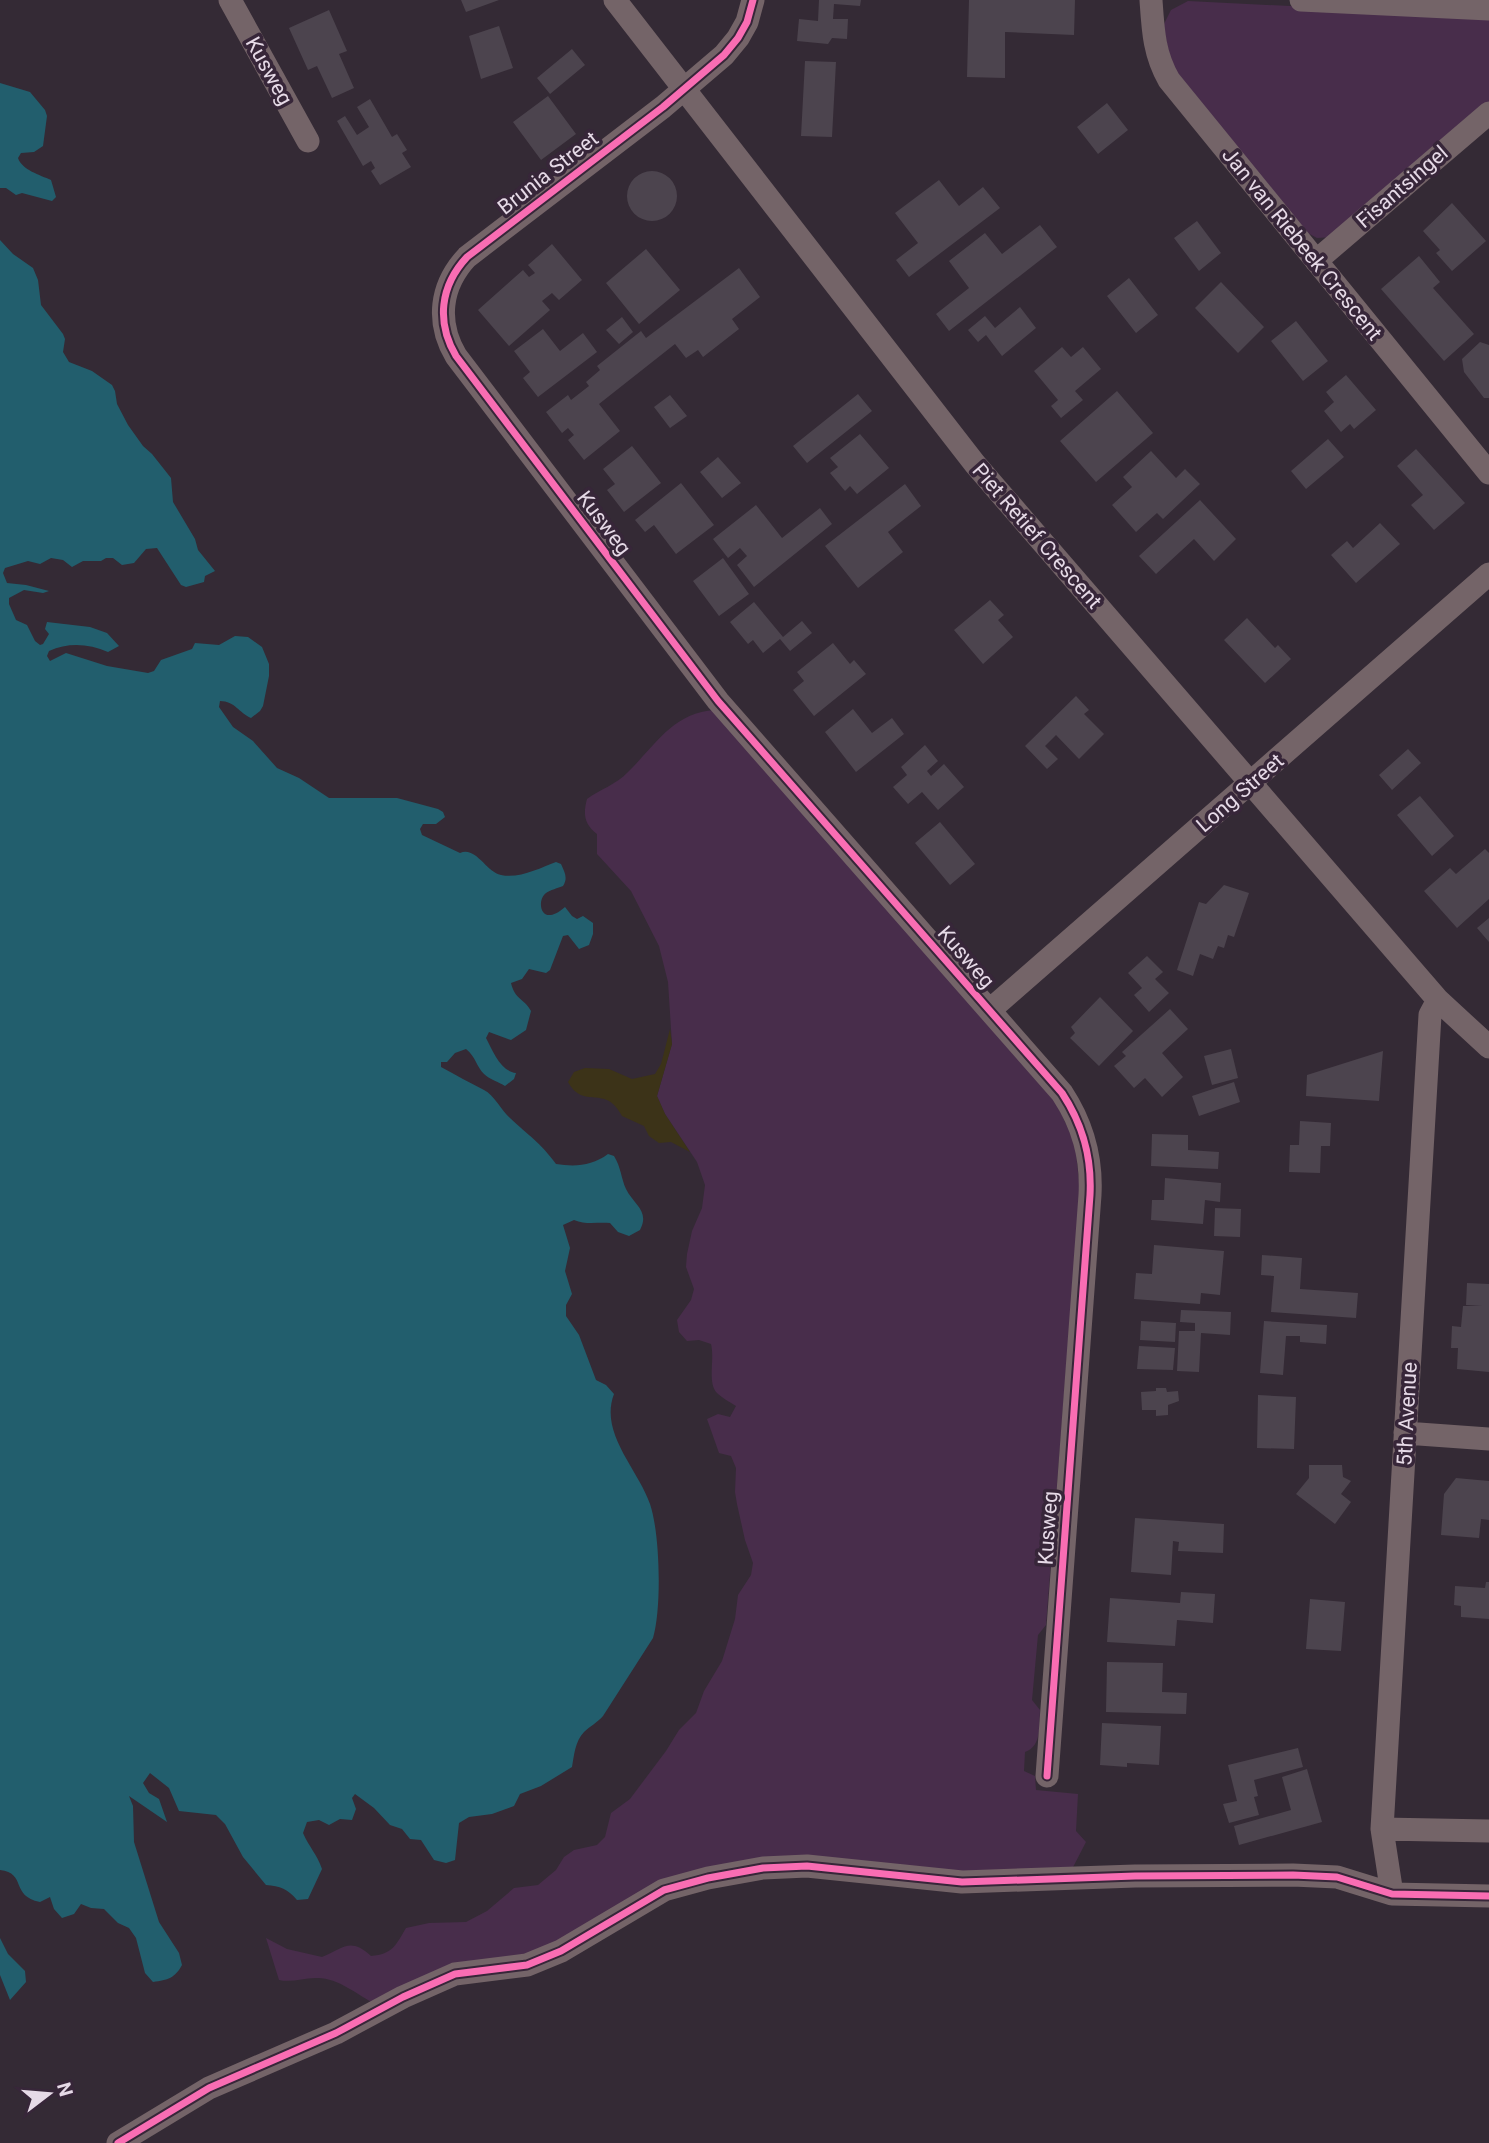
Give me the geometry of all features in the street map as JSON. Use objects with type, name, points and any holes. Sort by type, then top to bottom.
[{"type":"street","name":"Kusweg","points":[[230,0],[308,141]]},
{"type":"street","name":"Piet Retief Crescent","points":[[615,0],[975,464],[1438,1000],[1489,1047]]},
{"type":"street","name":"Brunia Street","points":[[446,292],[458,267],[467,257],[683,90],[732,47],[747,22],[753,0]]},
{"type":"street","name":"Jan van Riebeek Crescent","points":[[1152,0],[1154,42],[1157,56],[1169,80],[1489,473]]},
{"type":"street","points":[[1301,0],[1489,9]]},
{"type":"street","name":"Fisantsingel","points":[[1316,261],[1489,113]]},
{"type":"street","name":"Kusweg","points":[[446,292],[443,319],[445,332],[449,345],[464,367],[718,701],[1062,1093],[1084,1137],[1091,1175],[1047,1776]]},
{"type":"street","name":"Long Street","points":[[989,1010],[1251,785],[1489,574]]},
{"type":"street","name":"5th Avenue","points":[[1392,1895],[1382,1829],[1430,1015],[1438,1000]]},
{"type":"street","points":[[1405,1433],[1489,1439]]},
{"type":"street","points":[[1382,1829],[1489,1830]]},
{"type":"street","points":[[118,2143],[209,2088],[336,2033],[403,1997],[454,1974],[527,1965],[561,1951],[664,1890],[708,1878],[763,1868],[807,1866],[962,1882],[1293,1875],[1338,1877],[1392,1895],[1489,1896]]},
{"type":"shaded area","points":[[1188,1],[1489,16],[1489,104],[1333,237],[1317,238],[1304,231],[1172,66],[1163,26],[1171,10]]},
{"type":"shaded area","points":[[715,710],[1055,1100],[1075,1144],[1080,1191],[1046,1625],[1038,1635],[1032,1700],[1040,1710],[1039,1729],[1034,1745],[1025,1752],[1024,1771],[1035,1776],[1036,1790],[1078,1794],[1076,1831],[1086,1842],[1071,1871],[676,1878],[549,1947],[375,2004],[340,1984],[325,1979],[279,1980],[266,1938],[287,1949],[322,1957],[347,1946],[358,1947],[371,1956],[378,1955],[393,1948],[406,1928],[429,1923],[466,1922],[487,1911],[514,1888],[538,1885],[574,1850],[597,1845],[605,1837],[611,1813],[630,1799],[679,1730],[696,1713],[704,1691],[722,1661],[735,1619],[738,1595],[751,1575],[753,1563],[737,1504],[736,1468],[731,1456],[719,1453],[707,1419],[718,1414],[730,1417],[736,1406],[714,1389],[711,1344],[699,1340],[687,1341],[679,1332],[677,1320],[691,1300],[694,1289],[686,1267],[687,1254],[692,1231],[702,1208],[705,1185],[697,1162],[665,1114],[657,1096],[672,1044],[668,982],[659,946],[631,891],[597,854],[597,834],[589,826],[585,814],[587,799],[623,776],[676,724],[700,712]]},
{"type":"sand","points":[[670,1029],[672,1044],[657,1096],[665,1114],[690,1152],[671,1142],[659,1143],[649,1136],[644,1126],[622,1116],[609,1101],[581,1095],[568,1082],[574,1072],[585,1068],[609,1069],[632,1079],[655,1074],[661,1064]]},
{"type":"water","points":[[0,83],[30,92],[45,110],[47,116],[43,146],[34,152],[21,153],[18,158],[27,169],[51,180],[56,197],[52,201],[22,193],[16,195],[6,188],[0,188]]},
{"type":"water","points":[[0,240],[13,254],[33,268],[38,280],[41,305],[63,334],[63,352],[69,362],[92,371],[112,385],[117,404],[128,425],[171,478],[173,502],[195,539],[198,550],[215,571],[205,576],[204,582],[186,587],[181,585],[157,548],[146,549],[134,563],[122,565],[113,558],[83,561],[72,567],[63,560],[51,558],[40,564],[28,561],[5,568],[3,573],[7,583],[49,591],[43,593],[24,590],[9,598],[16,620],[27,625],[40,645],[49,634],[45,629],[47,622],[90,627],[107,633],[119,646],[108,652],[94,647],[64,646],[49,651],[47,656],[50,661],[66,653],[107,666],[148,673],[154,671],[161,660],[192,649],[195,643],[219,645],[235,636],[248,637],[262,647],[269,664],[263,706],[251,718],[229,703],[220,701],[219,707],[233,727],[253,741],[277,768],[299,778],[329,798],[397,798],[438,809],[445,817],[436,824],[423,824],[420,829],[422,835],[460,853],[471,853],[501,875],[522,874],[556,862],[561,864],[565,883],[543,897],[542,911],[550,915],[565,907],[577,919],[583,916],[593,923],[593,934],[589,945],[579,949],[568,935],[563,936],[550,970],[546,973],[529,969],[522,979],[511,983],[515,993],[531,1011],[526,1030],[511,1040],[489,1032],[486,1038],[501,1064],[516,1073],[514,1079],[505,1086],[489,1077],[481,1071],[466,1049],[455,1053],[447,1062],[441,1062],[441,1067],[488,1092],[556,1164],[583,1165],[608,1154],[614,1156],[626,1189],[640,1208],[643,1218],[640,1230],[629,1236],[618,1232],[610,1223],[574,1220],[563,1225],[570,1248],[565,1271],[572,1294],[566,1305],[566,1316],[579,1335],[596,1380],[606,1385],[614,1394],[612,1423],[622,1450],[650,1504],[659,1571],[658,1608],[653,1638],[603,1716],[581,1736],[575,1749],[572,1767],[541,1786],[520,1794],[514,1806],[492,1814],[469,1817],[459,1823],[455,1860],[446,1863],[434,1860],[421,1840],[410,1839],[402,1829],[390,1825],[374,1808],[355,1794],[352,1798],[356,1809],[352,1820],[340,1819],[329,1825],[319,1820],[307,1822],[303,1833],[322,1869],[308,1899],[297,1900],[283,1889],[266,1885],[243,1857],[225,1824],[216,1815],[179,1811],[169,1788],[150,1773],[143,1783],[149,1793],[159,1799],[167,1822],[129,1796],[133,1806],[134,1842],[159,1922],[179,1953],[182,1965],[170,1978],[153,1982],[145,1973],[136,1938],[129,1928],[118,1923],[104,1909],[81,1904],[74,1914],[62,1918],[54,1909],[50,1897],[40,1902],[31,1899],[21,1890],[13,1875],[0,1870]]},
{"type":"water","points":[[0,1938],[8,1954],[25,1971],[26,1982],[10,2000],[0,1975]]},
{"type":"building","points":[[461,0],[499,0],[466,12]]},
{"type":"building","points":[[819,0],[861,0],[860,6],[834,4],[833,19],[848,19],[847,39],[832,38],[828,44],[797,41],[799,19],[818,21]]},
{"type":"building","points":[[969,0],[1075,0],[1074,35],[1005,32],[1005,78],[967,77]]},
{"type":"building","points":[[329,10],[347,51],[339,54],[354,88],[332,98],[317,66],[308,70],[289,28]]},
{"type":"building","points":[[499,26],[513,68],[481,79],[469,36]]},
{"type":"building","points":[[572,49],[585,65],[550,94],[537,78]]},
{"type":"building","points":[[805,61],[836,62],[832,137],[801,136]]},
{"type":"building","points":[[548,96],[576,134],[541,160],[513,122]]},
{"type":"building","points":[[370,99],[392,137],[397,134],[407,150],[402,153],[411,167],[380,185],[371,171],[375,168],[371,161],[363,166],[337,121],[345,116],[357,135],[369,127],[357,107]]},
{"type":"building","points":[[1107,103],[1128,130],[1098,154],[1077,127]]},
{"type":"building","points":[[652,171],[670,178],[677,196],[670,214],[652,221],[634,214],[627,196],[634,178]]},
{"type":"building","points":[[939,180],[959,206],[983,187],[1000,208],[909,277],[896,260],[918,243],[895,213]]},
{"type":"building","points":[[1452,203],[1486,241],[1452,271],[1436,253],[1440,250],[1423,231]]},
{"type":"building","points":[[1197,221],[1221,253],[1199,271],[1174,238]]},
{"type":"building","points":[[1040,225],[1057,247],[949,331],[936,314],[969,288],[949,261],[985,233],[1002,254]]},
{"type":"building","points":[[552,244],[582,280],[559,300],[552,293],[542,301],[550,310],[509,346],[478,310],[523,270],[529,277],[535,273],[528,265]]},
{"type":"building","points":[[646,249],[680,290],[639,324],[606,283]]},
{"type":"building","points":[[1419,256],[1440,282],[1433,288],[1474,334],[1444,361],[1381,289]]},
{"type":"building","points":[[739,268],[760,297],[732,319],[739,329],[703,357],[698,350],[686,358],[675,344],[599,404],[620,431],[584,460],[568,440],[574,435],[568,428],[562,433],[546,412],[568,395],[571,400],[589,386],[586,382],[600,370],[597,366],[641,331],[646,338]]},
{"type":"building","points":[[1129,278],[1158,315],[1136,333],[1107,296]]},
{"type":"building","points":[[1221,282],[1264,327],[1238,353],[1195,308]]},
{"type":"building","points":[[1020,307],[1036,328],[1002,356],[986,335],[978,342],[968,330],[985,316],[995,328]]},
{"type":"building","points":[[622,317],[633,332],[619,344],[606,330]]},
{"type":"building","points":[[1296,321],[1328,361],[1303,381],[1271,341]]},
{"type":"building","points":[[543,329],[560,351],[583,333],[597,352],[538,397],[523,378],[530,372],[514,351]]},
{"type":"building","points":[[1480,342],[1489,345],[1489,398],[1484,398],[1464,372],[1462,359]]},
{"type":"building","points":[[1062,347],[1071,357],[1083,347],[1101,369],[1075,391],[1083,400],[1061,418],[1051,406],[1058,400],[1034,371]]},
{"type":"building","points":[[1346,375],[1376,410],[1354,429],[1350,424],[1341,432],[1324,411],[1334,402],[1326,392]]},
{"type":"building","points":[[1117,391],[1153,433],[1096,482],[1060,441]]},
{"type":"building","points":[[858,394],[872,411],[807,463],[793,446]]},
{"type":"building","points":[[670,395],[687,416],[670,428],[654,407]]},
{"type":"building","points":[[860,434],[889,468],[857,494],[850,486],[845,491],[830,473],[838,467],[830,458]]},
{"type":"building","points":[[1328,439],[1344,457],[1306,489],[1291,471]]},
{"type":"building","points":[[632,446],[661,483],[624,512],[607,490],[615,484],[603,469]]},
{"type":"building","points":[[1416,449],[1465,503],[1434,530],[1411,505],[1423,495],[1397,466]]},
{"type":"building","points":[[1151,451],[1176,478],[1185,469],[1200,484],[1163,519],[1157,513],[1136,532],[1112,505],[1132,487],[1123,477]]},
{"type":"building","points":[[718,457],[741,483],[722,498],[700,472]]},
{"type":"building","points":[[681,483],[714,525],[676,554],[654,525],[645,532],[635,520]]},
{"type":"building","points":[[905,484],[921,506],[888,532],[903,552],[858,588],[825,546]]},
{"type":"building","points":[[1200,500],[1236,539],[1214,561],[1194,539],[1156,574],[1139,556]]},
{"type":"building","points":[[756,505],[782,538],[820,508],[832,524],[754,587],[737,565],[747,556],[740,548],[728,558],[713,539]]},
{"type":"building","points":[[1380,523],[1400,544],[1356,583],[1331,555],[1347,541],[1353,548]]},
{"type":"building","points":[[723,558],[749,594],[719,616],[693,581]]},
{"type":"building","points":[[990,600],[1004,615],[998,620],[1013,637],[983,664],[954,630]]},
{"type":"building","points":[[754,602],[783,637],[802,621],[812,633],[790,651],[780,639],[763,653],[753,640],[748,644],[730,622]]},
{"type":"building","points":[[1247,618],[1275,648],[1278,645],[1291,659],[1265,683],[1224,640]]},
{"type":"building","points":[[833,643],[850,664],[854,660],[866,674],[814,716],[793,690],[804,681],[797,672]]},
{"type":"building","points":[[1076,696],[1089,710],[1084,714],[1104,734],[1079,759],[1056,735],[1045,746],[1058,759],[1047,769],[1025,746]]},
{"type":"building","points":[[853,709],[872,733],[892,718],[904,734],[856,772],[825,732]]},
{"type":"building","points":[[925,745],[938,761],[927,771],[931,776],[944,764],[964,787],[938,810],[922,792],[908,804],[893,787],[907,775],[901,767]]},
{"type":"building","points":[[1408,749],[1421,763],[1392,790],[1379,775]]},
{"type":"building","points":[[1420,796],[1454,836],[1432,856],[1397,815]]},
{"type":"building","points":[[940,822],[975,864],[950,885],[915,843]]},
{"type":"building","points":[[1485,849],[1489,853],[1489,899],[1457,928],[1424,891],[1450,868],[1456,874]]},
{"type":"building","points":[[1224,885],[1249,893],[1234,937],[1228,935],[1224,948],[1218,946],[1213,959],[1200,954],[1193,976],[1177,970],[1199,902],[1206,904]]},
{"type":"building","points":[[1489,918],[1489,942],[1477,928]]},
{"type":"building","points":[[1147,956],[1163,972],[1155,979],[1169,993],[1149,1012],[1134,995],[1142,988],[1128,973]]},
{"type":"building","points":[[1100,997],[1133,1031],[1099,1066],[1070,1038],[1075,1033],[1071,1027]]},
{"type":"building","points":[[1170,1009],[1188,1029],[1162,1053],[1183,1077],[1162,1097],[1145,1078],[1134,1088],[1114,1066],[1126,1056],[1122,1052]]},
{"type":"building","points":[[1231,1049],[1238,1078],[1212,1085],[1204,1056]]},
{"type":"building","points":[[1383,1051],[1379,1101],[1306,1096],[1307,1075]]},
{"type":"building","points":[[1234,1082],[1240,1102],[1199,1116],[1192,1096]]},
{"type":"building","points":[[1300,1121],[1331,1123],[1330,1146],[1321,1146],[1320,1173],[1289,1172],[1290,1145],[1299,1145]]},
{"type":"building","points":[[1152,1134],[1188,1135],[1188,1150],[1219,1152],[1218,1169],[1151,1166]]},
{"type":"building","points":[[1165,1178],[1221,1183],[1220,1202],[1205,1200],[1203,1224],[1151,1220],[1152,1200],[1164,1200]]},
{"type":"building","points":[[1215,1208],[1241,1209],[1240,1237],[1214,1236]]},
{"type":"building","points":[[1154,1245],[1224,1251],[1220,1295],[1201,1293],[1200,1304],[1134,1299],[1136,1273],[1152,1274]]},
{"type":"building","points":[[1262,1255],[1302,1258],[1300,1289],[1358,1293],[1356,1318],[1271,1312],[1274,1276],[1261,1275]]},
{"type":"building","points":[[1467,1283],[1489,1284],[1489,1372],[1457,1369],[1458,1348],[1451,1348],[1452,1326],[1461,1327],[1463,1306],[1482,1306],[1466,1305]]},
{"type":"building","points":[[1181,1310],[1231,1312],[1230,1335],[1201,1333],[1199,1372],[1177,1371],[1179,1331],[1195,1331],[1195,1323],[1180,1322]]},
{"type":"building","points":[[1141,1321],[1176,1323],[1175,1342],[1140,1340]]},
{"type":"building","points":[[1264,1321],[1327,1325],[1326,1344],[1300,1342],[1300,1336],[1286,1336],[1283,1375],[1260,1373]]},
{"type":"building","points":[[1139,1346],[1175,1348],[1173,1370],[1137,1369]]},
{"type":"building","points":[[1156,1388],[1166,1388],[1167,1392],[1178,1391],[1179,1401],[1168,1405],[1168,1415],[1156,1416],[1156,1410],[1142,1410],[1141,1392],[1156,1391]]},
{"type":"building","points":[[1258,1395],[1296,1397],[1294,1449],[1257,1448]]},
{"type":"building","points":[[1309,1465],[1342,1465],[1343,1477],[1351,1481],[1341,1494],[1351,1502],[1335,1524],[1296,1494],[1309,1478]]},
{"type":"building","points":[[1456,1478],[1489,1481],[1489,1520],[1481,1519],[1479,1538],[1441,1535],[1444,1494]]},
{"type":"building","points":[[1135,1518],[1224,1524],[1223,1553],[1178,1551],[1179,1542],[1173,1541],[1171,1575],[1131,1572]]},
{"type":"building","points":[[1486,1582],[1489,1582],[1489,1619],[1461,1617],[1461,1606],[1454,1605],[1455,1586],[1485,1588]]},
{"type":"building","points":[[1181,1592],[1215,1594],[1213,1623],[1177,1620],[1175,1646],[1107,1642],[1110,1598],[1180,1603]]},
{"type":"building","points":[[1310,1599],[1345,1602],[1341,1651],[1306,1649]]},
{"type":"building","points":[[1107,1662],[1163,1663],[1162,1692],[1187,1693],[1186,1714],[1106,1712]]},
{"type":"building","points":[[1102,1723],[1161,1726],[1159,1765],[1100,1765]]},
{"type":"building","points":[[1298,1748],[1303,1767],[1254,1780],[1258,1796],[1254,1797],[1259,1815],[1229,1823],[1223,1804],[1237,1801],[1228,1765]]},
{"type":"building","points":[[1307,1769],[1322,1822],[1239,1845],[1234,1826],[1291,1810],[1282,1777]]},
{"type":"cycle path","points":[[753,0],[747,22],[724,55],[663,107],[467,257],[446,292],[445,330],[456,356],[718,701],[1062,1093],[1081,1129],[1088,1154],[1090,1195],[1047,1776]]},
{"type":"cycle path","points":[[118,2143],[209,2088],[336,2033],[403,1997],[455,1974],[527,1965],[561,1951],[664,1890],[708,1878],[763,1868],[807,1866],[962,1882],[1135,1876],[1293,1875],[1337,1877],[1392,1894],[1489,1896]]}]
